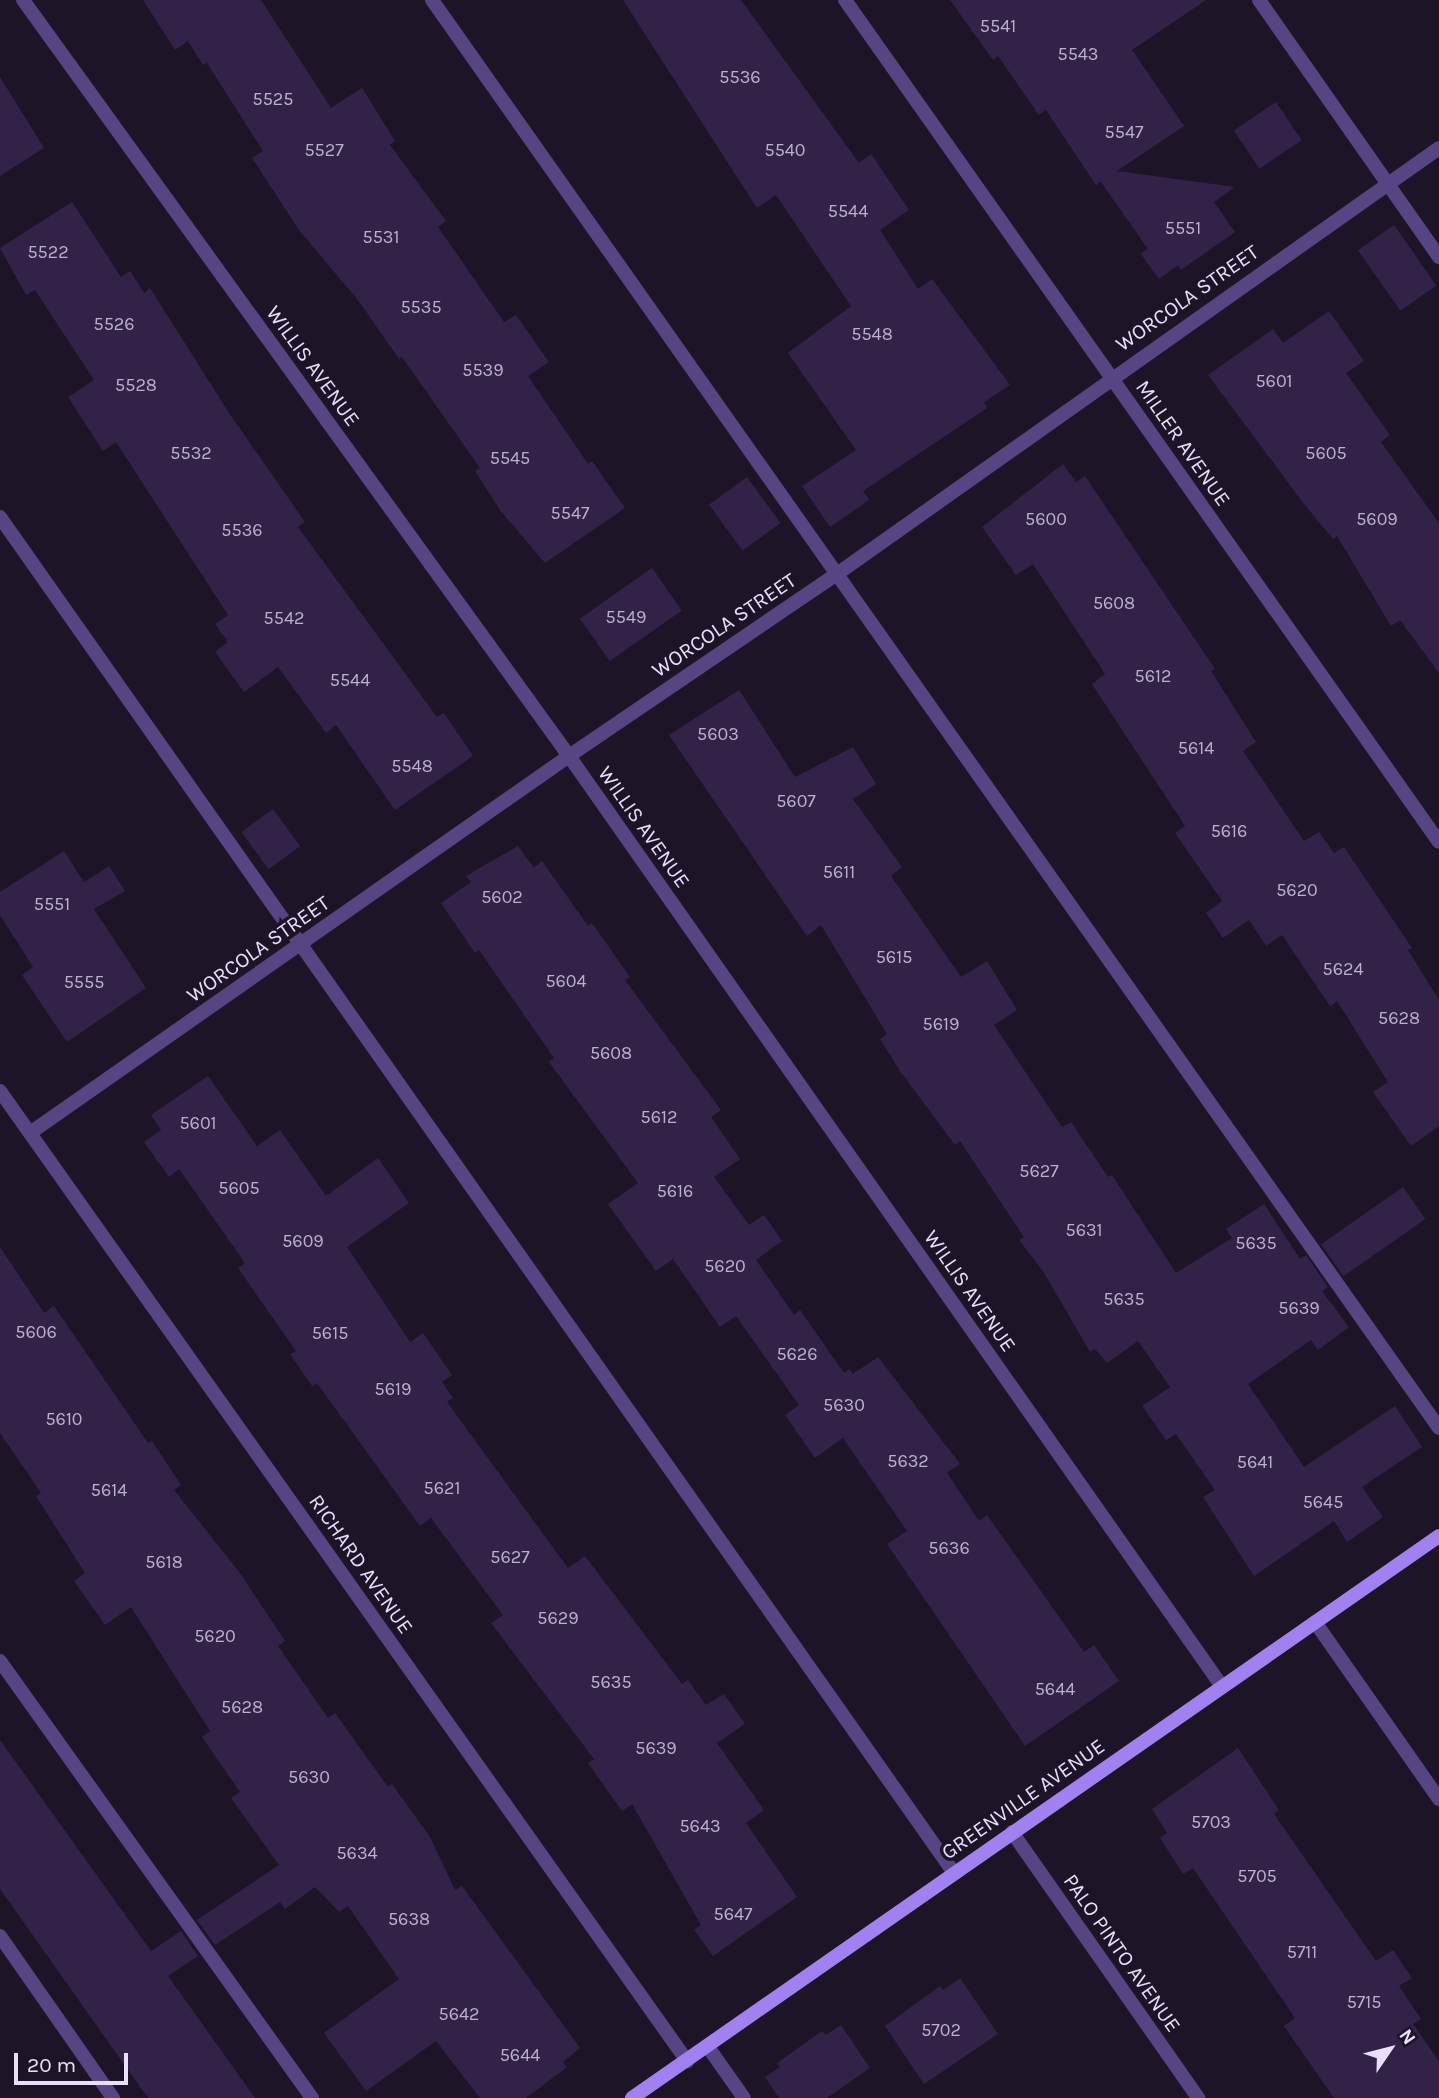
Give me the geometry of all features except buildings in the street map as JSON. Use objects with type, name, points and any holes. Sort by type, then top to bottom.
[{"type":"main road","name":"GREENVILLE AVENUE","points":[[632,2098],[709,2047],[1221,1685],[1439,1536]]},
{"type":"street","name":"WILLIS AVENUE","points":[[23,0],[569,756],[1221,1685]]},
{"type":"street","points":[[432,0],[1439,1428]]},
{"type":"street","name":"MILLER AVENUE","points":[[845,0],[1439,842]]},
{"type":"street","points":[[1259,0],[1439,257]]},
{"type":"street","name":"WORCOLA STREET","points":[[30,1133],[569,756],[837,574],[1111,377],[1439,148]]},
{"type":"street","points":[[0,517],[954,1873]]},
{"type":"street","name":"RICHARD AVENUE","points":[[0,1091],[687,2061]]},
{"type":"street","points":[[1315,1622],[1439,1799]]},
{"type":"street","points":[[0,1661],[312,2098]]},
{"type":"street","name":"PALO PINTO AVENUE","points":[[1012,1832],[1198,2098]]},
{"type":"street","points":[[0,1936],[113,2098]]},
{"type":"street","points":[[709,2047],[744,2098]]}]
